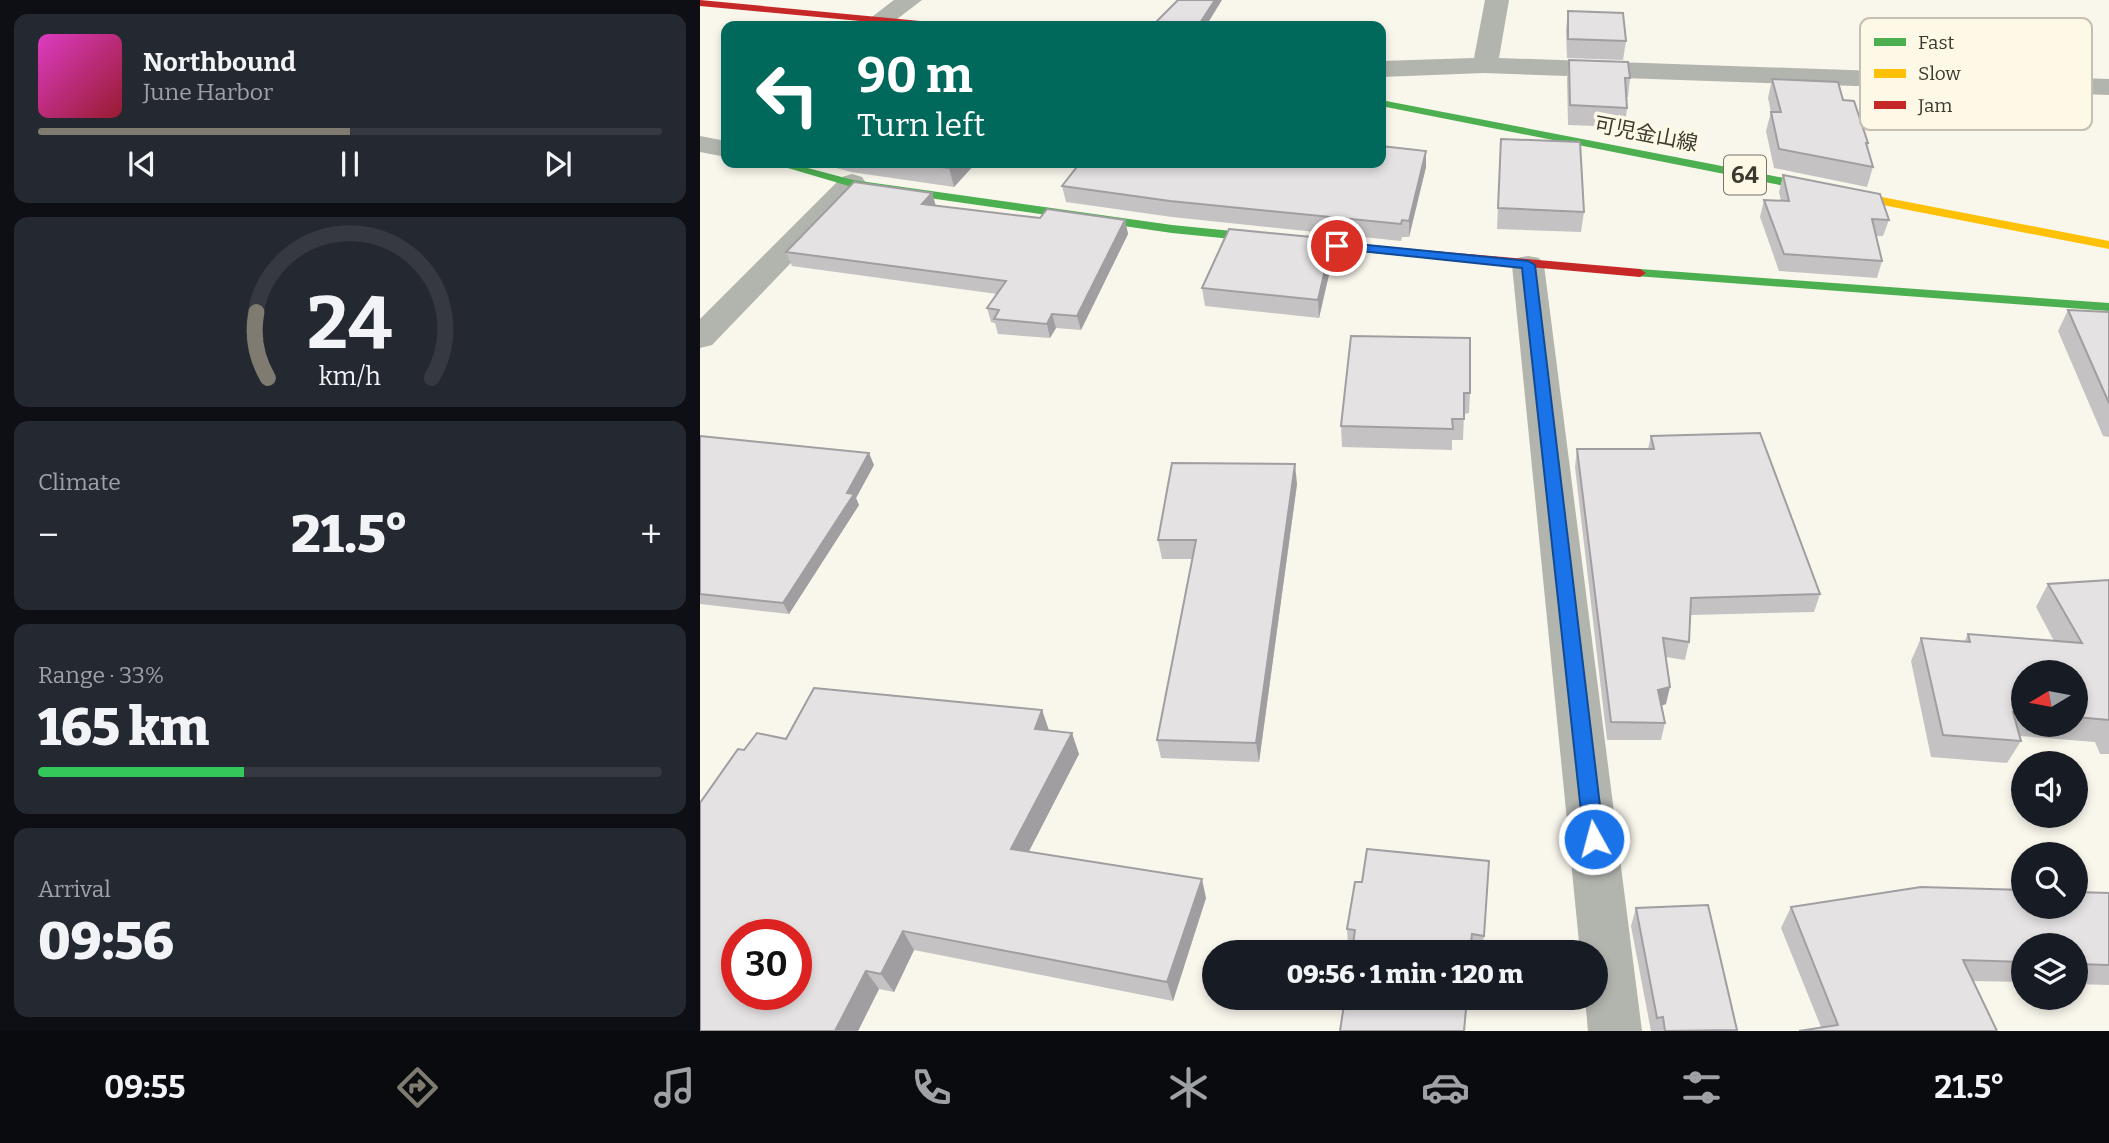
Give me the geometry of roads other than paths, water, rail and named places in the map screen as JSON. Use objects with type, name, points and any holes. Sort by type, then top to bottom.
[{"type":"street","points":[[879,21],[910,0]]},
{"type":"street","points":[[1485,65],[1497,0]]},
{"type":"street","points":[[700,3],[858,21]]},
{"type":"street","points":[[1386,69],[1485,65],[1860,78]]},
{"type":"street","name":"可児金山線","points":[[1386,104],[2109,245]]},
{"type":"street","points":[[700,144],[721,148]]},
{"type":"street","points":[[796,168],[852,183],[1172,229],[1528,265],[2109,307]]},
{"type":"street","points":[[700,338],[852,183]]},
{"type":"street","points":[[1528,265],[1615,1031]]}]
